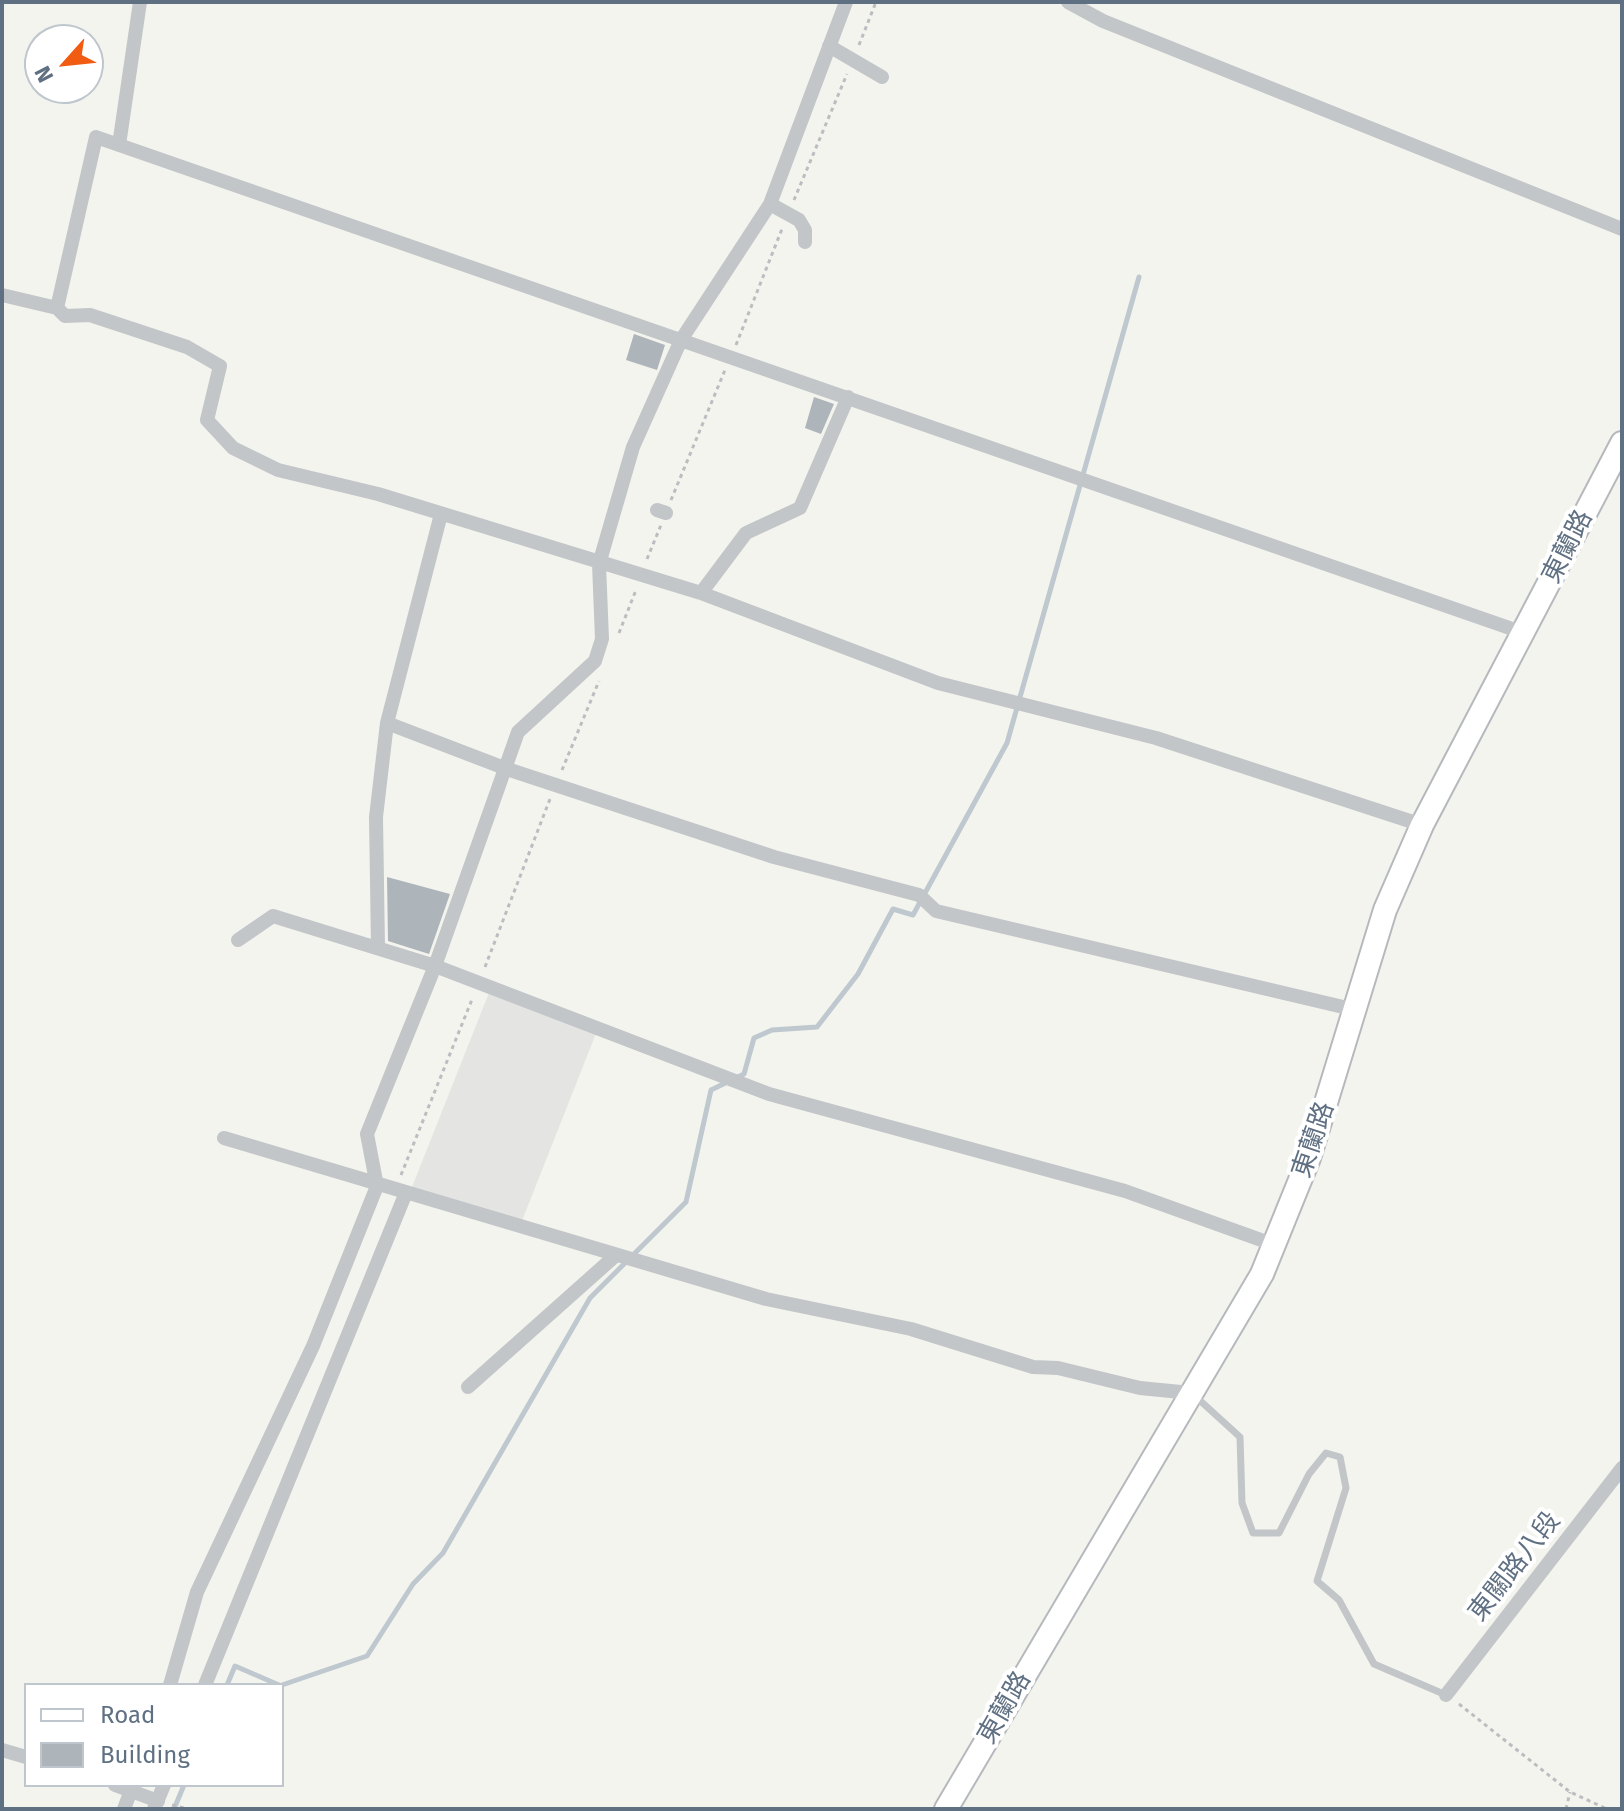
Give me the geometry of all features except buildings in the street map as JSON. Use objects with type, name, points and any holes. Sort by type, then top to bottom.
[{"type":"main road","name":"東蘭路","points":[[946,1809],[1262,1274],[1309,1158],[1385,910],[1422,825],[1622,443]]},
{"type":"street","points":[[119,145],[140,2]]},
{"type":"street","points":[[171,1683],[197,1592],[313,1346],[377,1186],[367,1134],[435,966],[518,732],[595,661],[602,639],[599,564],[633,447],[681,340],[770,204],[846,2]]},
{"type":"street","points":[[1068,2],[1096,7],[1103,21],[1622,229]]},
{"type":"street","points":[[829,46],[882,77]]},
{"type":"street","points":[[57,308],[96,137],[1524,633]]},
{"type":"street","points":[[770,204],[799,220],[805,230],[805,242]]},
{"type":"street","points":[[2,295],[57,308],[65,316],[90,315],[187,347],[220,366],[207,420],[233,448],[278,470],[378,494],[701,593],[938,683],[1156,738],[1422,825]]},
{"type":"street","points":[[701,593],[746,533],[800,508],[848,397]]},
{"type":"street","points":[[378,948],[376,817],[387,723],[441,514]]},
{"type":"street","points":[[387,723],[507,769],[774,857],[919,895],[936,911],[1356,1010]]},
{"type":"street","points":[[238,940],[273,916],[435,966],[769,1094],[1125,1191],[1275,1245]]},
{"type":"street","points":[[224,1138],[399,1193],[766,1299],[911,1329],[1033,1367],[1058,1368],[1140,1388],[1191,1393]]},
{"type":"street","points":[[206,1683],[399,1193]]},
{"type":"street","points":[[468,1387],[615,1256]]},
{"type":"street","points":[[313,1346],[328,1352]]},
{"type":"street","name":"東關路八段","points":[[1446,1695],[1622,1468]]},
{"type":"street","points":[[2,1750],[24,1756]]},
{"type":"street","points":[[124,1809],[132,1788],[156,1805]]},
{"type":"lane","points":[[1191,1393],[1240,1437],[1242,1503],[1253,1533],[1279,1533],[1309,1474],[1326,1453],[1340,1457],[1346,1488],[1317,1581],[1339,1600],[1374,1664],[1446,1695]]},
{"type":"path","points":[[646,563],[662,512],[731,358],[876,2]]},
{"type":"path","points":[[613,646],[636,590]]},
{"type":"path","points":[[399,1193],[556,785],[602,674]]},
{"type":"path","points":[[1446,1695],[1570,1792],[1607,1809]]},
{"type":"path","points":[[1566,1809],[1570,1792]]},
{"type":"shaded area","points":[[490,990],[597,1031],[520,1226],[410,1192]]},
{"type":"waterway","points":[[284,1684],[367,1656],[413,1584],[443,1553],[590,1298],[686,1202],[711,1090],[744,1074],[754,1038],[772,1030],[817,1027],[858,974],[893,909],[913,915],[1007,743],[1139,277]]},
{"type":"waterway","points":[[228,1683],[235,1666],[274,1683]]},
{"type":"waterway","points":[[174,1809],[183,1787]]}]
